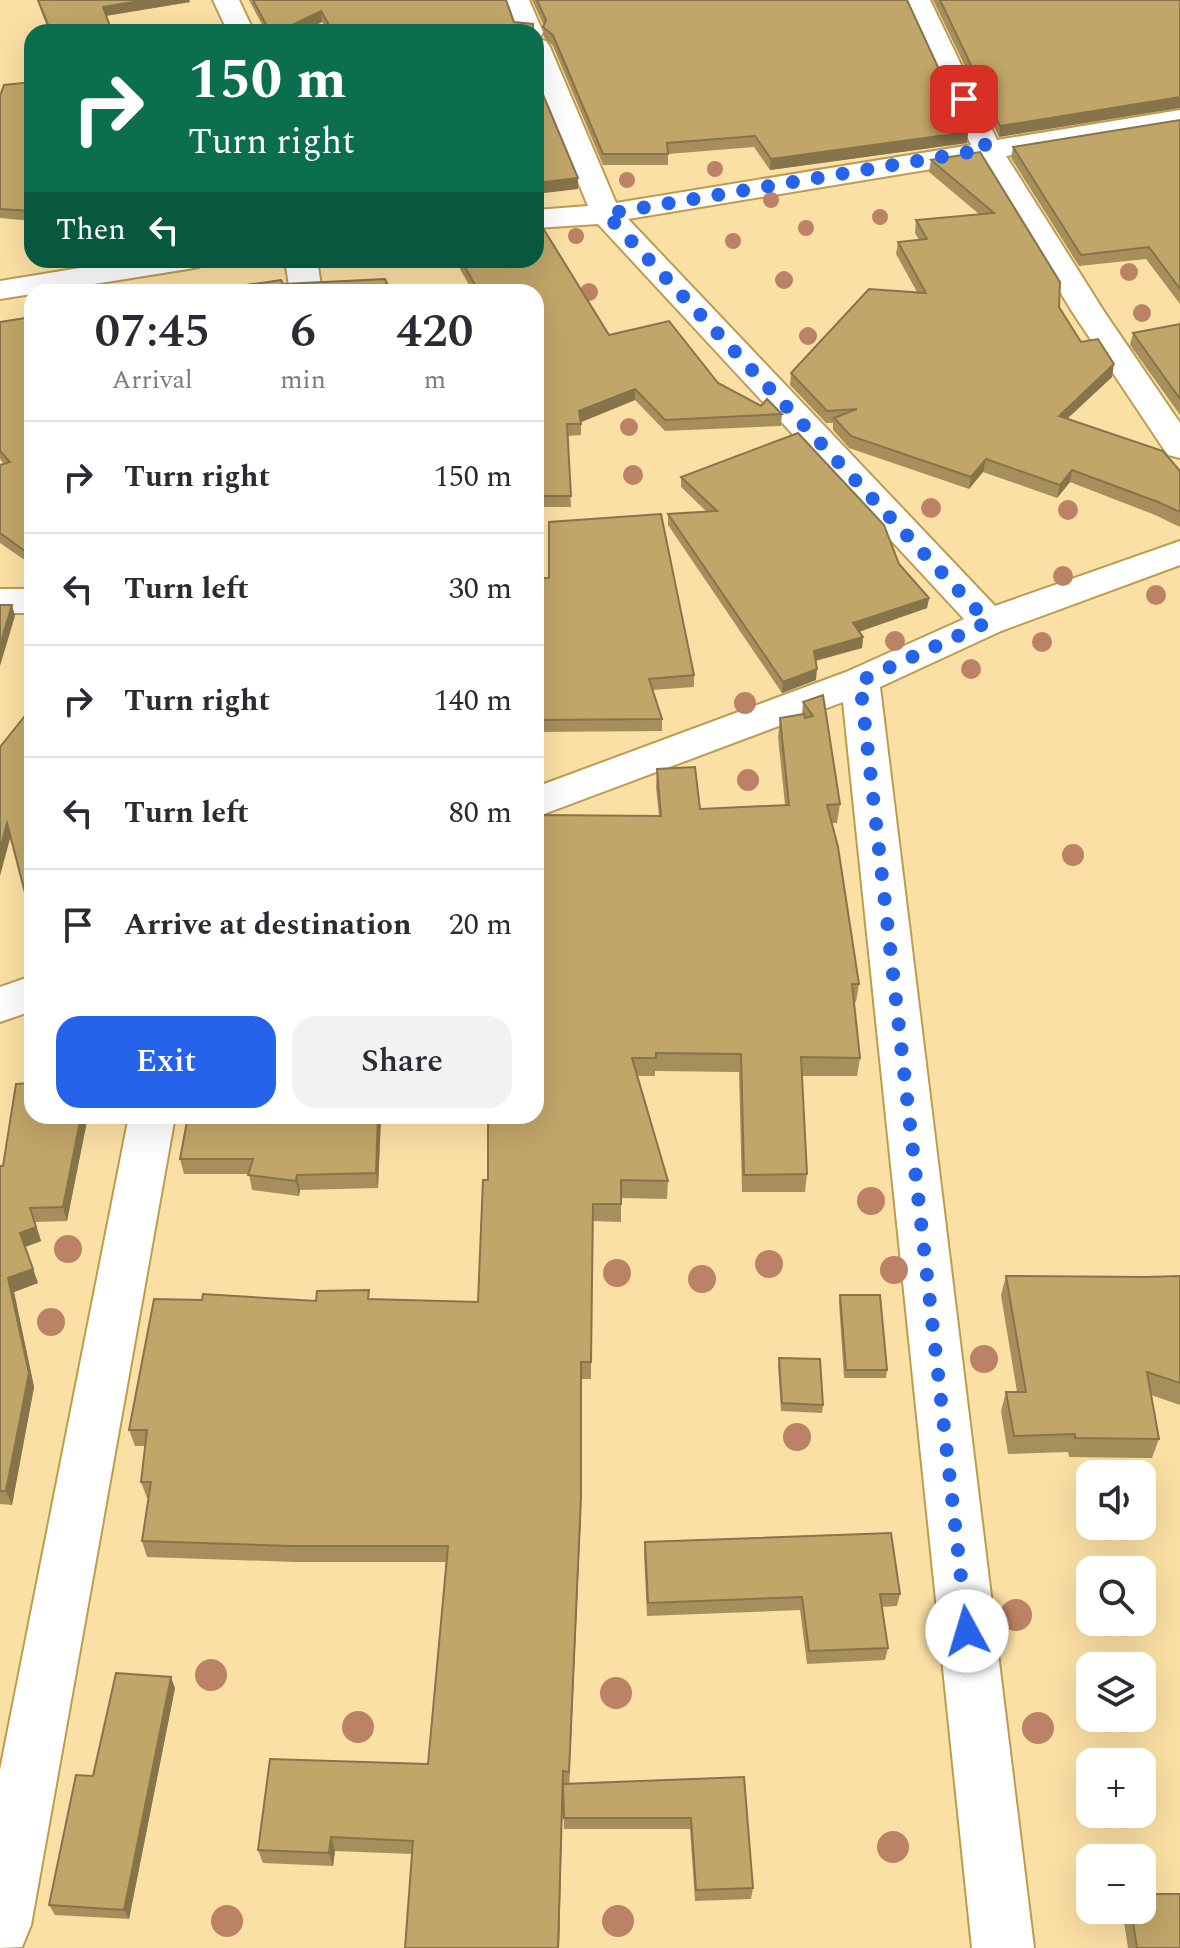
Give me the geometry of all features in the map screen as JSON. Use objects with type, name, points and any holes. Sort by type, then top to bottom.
[{"type":"street","points":[[226,0],[237,24]]},
{"type":"street","points":[[516,0],[526,24]]},
{"type":"street","points":[[917,0],[987,149],[1089,313],[1180,448]]},
{"type":"street","points":[[544,66],[606,214],[988,622]]},
{"type":"street","points":[[544,218],[606,214],[1180,119]]},
{"type":"street","points":[[38,284],[138,268]]},
{"type":"street","points":[[0,290],[24,286]]},
{"type":"street","points":[[544,800],[860,681],[988,622],[1180,552]]},
{"type":"street","points":[[0,601],[24,601]]},
{"type":"street","points":[[860,681],[1003,1948]]},
{"type":"street","points":[[0,1005],[24,996]]},
{"type":"street","points":[[0,1925],[150,1124]]},
{"type":"building","points":[[38,0],[146,0],[103,7],[109,24],[48,24]]},
{"type":"building","points":[[253,0],[506,0],[514,22],[533,24],[328,24],[321,11],[294,24],[266,24]]},
{"type":"building","points":[[537,0],[907,0],[968,132],[771,159],[755,136],[667,143],[668,154],[603,154],[553,35],[544,28],[546,20]]},
{"type":"building","points":[[940,0],[1180,0],[1180,97],[1000,126]]},
{"type":"building","points":[[24,83],[24,210],[0,209],[0,96],[4,85]]},
{"type":"building","points":[[544,97],[578,178],[544,182]]},
{"type":"building","points":[[1180,120],[1180,289],[1149,247],[1081,255],[1013,147]]},
{"type":"building","points":[[980,152],[1060,282],[1059,307],[1081,342],[1098,339],[1114,364],[1059,416],[1163,451],[1180,471],[1180,512],[1072,470],[1060,485],[986,459],[971,477],[851,436],[834,418],[857,409],[827,411],[791,373],[869,289],[926,293],[898,242],[927,239],[916,220],[994,213],[931,160]]},
{"type":"building","points":[[544,230],[609,335],[669,321],[718,383],[761,406],[767,399],[782,414],[665,420],[635,389],[579,411],[581,424],[567,424],[571,496],[544,496],[544,284],[474,284],[466,268],[544,268]]},
{"type":"building","points":[[385,279],[387,284],[283,284]]},
{"type":"building","points":[[281,280],[283,284],[253,284]]},
{"type":"building","points":[[24,318],[24,550],[0,533],[0,465],[10,462],[0,451],[0,322]]},
{"type":"building","points":[[1180,324],[1180,399],[1133,333]]},
{"type":"building","points":[[798,433],[884,525],[899,564],[929,598],[853,623],[863,637],[814,651],[817,669],[783,682],[668,514],[717,511],[681,477]]},
{"type":"building","points":[[661,514],[694,675],[649,679],[662,719],[544,720],[544,578],[549,578],[549,522]]},
{"type":"building","points":[[0,605],[12,605],[0,645]]},
{"type":"building","points":[[823,695],[840,804],[827,805],[838,847],[859,984],[852,984],[860,1058],[801,1057],[807,1174],[744,1175],[741,1054],[656,1053],[656,1058],[632,1058],[668,1181],[621,1180],[621,1204],[593,1204],[591,1362],[581,1362],[581,1497],[569,1772],[563,1771],[558,1948],[405,1948],[413,1841],[331,1837],[329,1853],[258,1850],[270,1759],[428,1764],[448,1546],[291,1546],[142,1541],[151,1482],[141,1482],[147,1430],[129,1430],[154,1299],[202,1300],[203,1294],[316,1301],[317,1291],[369,1290],[368,1299],[478,1302],[483,1180],[488,1180],[488,1124],[544,1124],[544,815],[661,816],[657,769],[695,767],[700,809],[789,805],[780,718],[804,714],[805,718],[813,716],[803,702]]},
{"type":"building","points":[[24,717],[24,889],[7,823],[0,850],[0,747]]},
{"type":"building","points":[[16,1084],[24,1084],[24,1124],[79,1124],[63,1207],[30,1208],[36,1227],[20,1233],[33,1269],[8,1278],[29,1373],[6,1491],[0,1491],[0,1166],[3,1166]]},
{"type":"building","points":[[187,1124],[378,1124],[376,1173],[297,1175],[296,1181],[248,1175],[253,1159],[180,1159]]},
{"type":"building","points":[[1006,1276],[1180,1276],[1180,1383],[1147,1372],[1159,1439],[1075,1438],[1075,1434],[1014,1436],[1006,1392],[1026,1392]]},
{"type":"building","points":[[840,1295],[880,1295],[887,1370],[846,1370]]},
{"type":"building","points":[[779,1358],[820,1359],[823,1405],[782,1403]]},
{"type":"building","points":[[891,1533],[900,1594],[880,1594],[888,1648],[809,1651],[802,1597],[648,1603],[645,1542]]},
{"type":"building","points":[[116,1673],[171,1677],[124,1910],[49,1905],[76,1775],[93,1776]]},
{"type":"building","points":[[744,1777],[753,1888],[696,1890],[691,1818],[564,1818],[563,1784]]},
{"type":"building","points":[[1156,1894],[1180,1894],[1180,1948],[1137,1948],[1133,1924],[1156,1924]]},
{"type":"route","points":[[964,99],[987,149],[606,214],[988,622],[860,681],[967,1631]]}]
